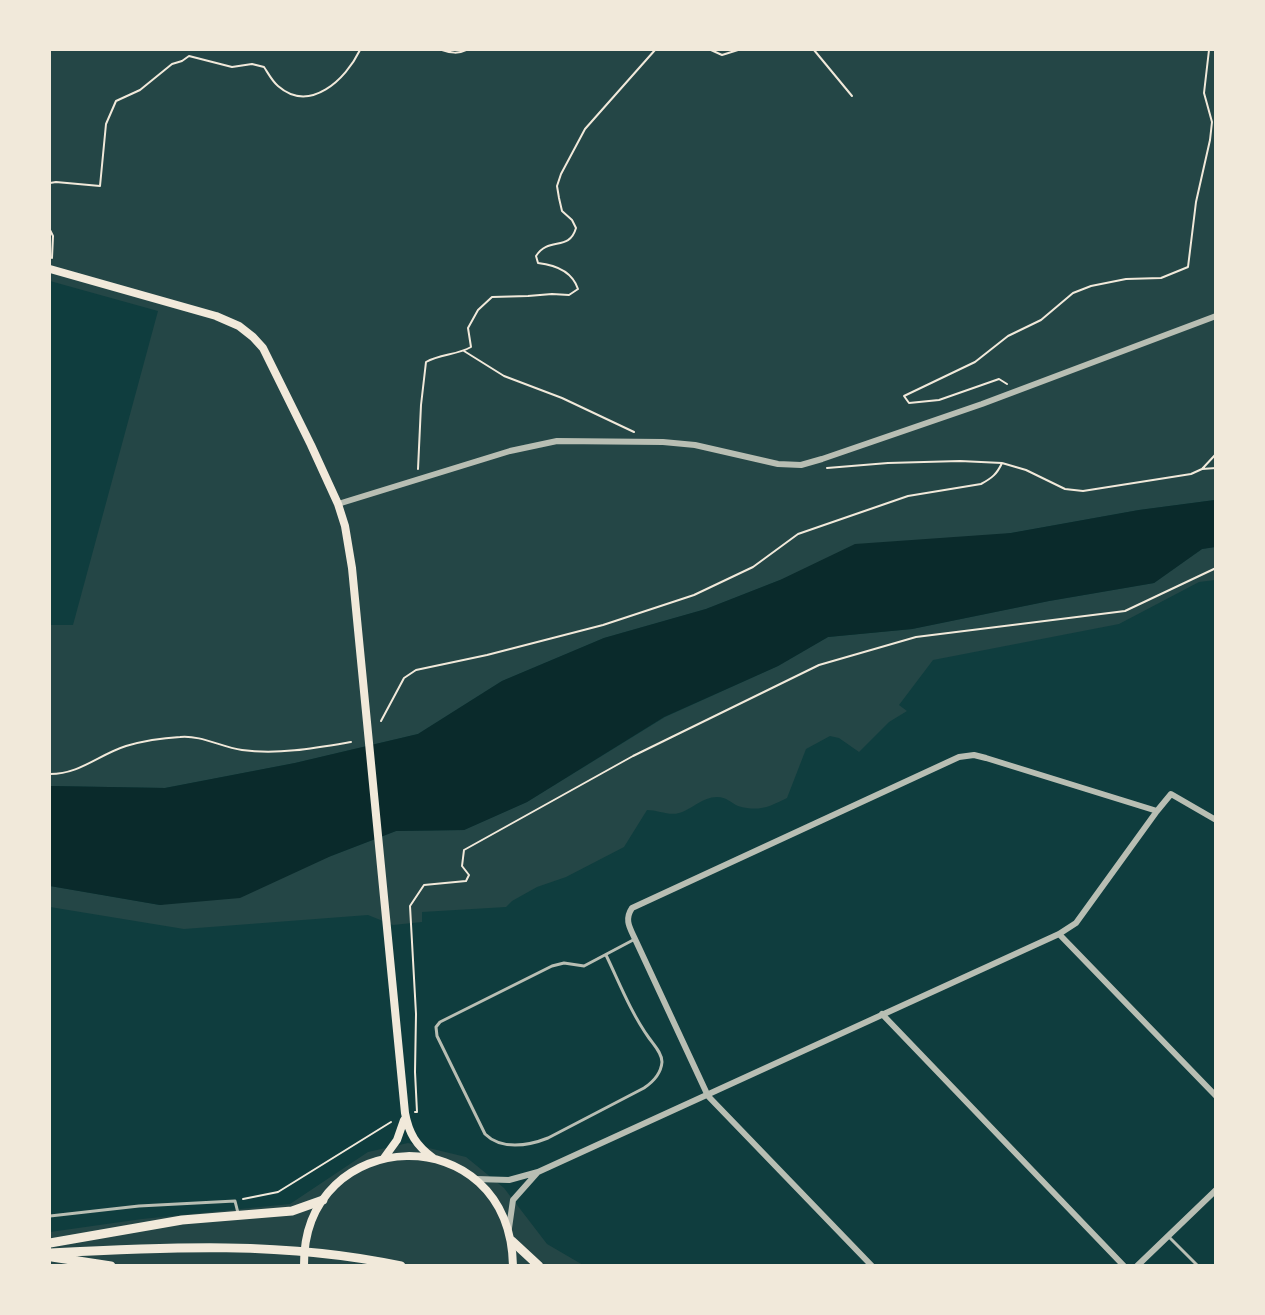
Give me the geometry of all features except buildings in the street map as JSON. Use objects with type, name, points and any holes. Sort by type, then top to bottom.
[{"type":"highway","points":[[50,1243],[182,1220],[292,1211],[323,1200]]},
{"type":"highway","points":[[512,1241],[539,1266]]},
{"type":"highway","points":[[50,1255],[178,1249],[273,1250],[333,1254],[401,1266]]},
{"type":"highway","points":[[50,1255],[111,1266]]},
{"type":"main road","points":[[51,269],[216,316],[231,321],[246,331],[266,354],[338,504],[345,526],[352,568],[362,655],[405,1113],[411,1136],[433,1158]]},
{"type":"main road","points":[[384,1158],[397,1140],[405,1113]]},
{"type":"main road","points":[[304,1266],[306,1240],[310,1226],[323,1200],[333,1188],[350,1174],[370,1163],[384,1158],[417,1155],[448,1163],[476,1179],[492,1196],[509,1228],[513,1266]]},
{"type":"street","points":[[338,504],[510,451],[557,441],[663,442],[695,445],[778,464],[801,465],[1017,391],[1215,316]]},
{"type":"street","points":[[872,1266],[708,1096],[627,921],[632,908],[959,757],[974,755],[986,758],[1157,811]]},
{"type":"street","points":[[476,1179],[509,1180],[538,1172],[1059,934],[1076,923],[1171,794],[1215,820]]},
{"type":"street","points":[[1059,934],[1215,1096]]},
{"type":"street","points":[[882,1014],[1124,1266]]},
{"type":"street","points":[[509,1228],[513,1200],[538,1172]]},
{"type":"street","points":[[1137,1266],[1215,1190]]},
{"type":"lane","points":[[606,955],[640,1026],[660,1052],[662,1062],[653,1082],[577,1123],[532,1144],[492,1142],[484,1134],[437,1035],[436,1027],[440,1022],[552,966],[564,963],[584,966],[635,939]]},
{"type":"lane","points":[[50,1216],[139,1206],[235,1201],[239,1214]]},
{"type":"lane","points":[[1168,1236],[1198,1266]]},
{"type":"path","points":[[50,183],[100,186],[106,124],[116,101],[140,90],[172,63],[182,62],[189,56],[232,67],[252,64],[264,67],[276,85],[285,91],[308,96],[327,90],[347,71],[360,50]]},
{"type":"path","points":[[442,50],[460,52],[466,50]]},
{"type":"path","points":[[417,480],[426,362],[471,347],[468,328],[478,310],[492,297],[569,295],[578,289],[575,281],[565,271],[550,264],[538,263],[536,256],[548,244],[565,243],[574,234],[576,228],[572,220],[562,211],[557,186],[585,129],[655,50]]},
{"type":"path","points":[[711,50],[722,55],[738,50]]},
{"type":"path","points":[[814,50],[852,96]]},
{"type":"path","points":[[1017,391],[999,379],[939,400],[909,404],[904,396],[975,362],[1008,336],[1041,320],[1073,293],[1091,286],[1126,279],[1161,278],[1188,267],[1196,202],[1212,122],[1204,93],[1209,50]]},
{"type":"path","points":[[50,230],[53,236],[51,269]]},
{"type":"path","points":[[464,351],[504,376],[562,398],[635,432]]},
{"type":"path","points":[[1202,469],[1215,453]]},
{"type":"path","points":[[819,467],[960,461],[1002,463],[1026,470],[1065,489],[1083,491],[1215,468]]},
{"type":"path","points":[[381,721],[404,678],[416,670],[487,655],[603,625],[694,595],[753,567],[798,534],[908,496],[981,484],[998,473],[1002,463]]},
{"type":"path","points":[[417,1112],[416,1014],[410,906],[424,885],[466,881],[469,876],[462,866],[464,850],[633,756],[819,665],[916,638],[1125,610],[1215,568]]},
{"type":"path","points":[[50,774],[78,770],[125,747],[183,736],[241,750],[274,752],[351,742]]},
{"type":"path","points":[[235,1201],[278,1192],[405,1113]]},
{"type":"shaded area","points":[[50,50],[1215,50],[1215,500],[1139,510],[1011,533],[780,580],[706,609],[604,638],[502,681],[418,734],[295,763],[165,788],[50,786],[50,625],[73,625],[158,311],[50,281]]},
{"type":"shaded area","points":[[1215,500],[1215,547],[1202,549],[1154,583],[1049,601],[912,629],[828,637],[778,666],[664,717],[527,802],[464,830],[396,831],[331,856],[240,898],[160,905],[50,886],[50,786],[165,788],[295,763],[418,734],[502,681],[604,638],[706,609],[780,580],[855,544],[1011,533],[1139,510]]},
{"type":"shaded area","points":[[1215,547],[1215,580],[1199,582],[1119,624],[933,660],[899,705],[907,711],[889,722],[859,752],[839,738],[830,736],[806,749],[787,798],[758,808],[745,808],[717,797],[707,799],[675,814],[647,810],[624,847],[566,877],[537,887],[506,907],[422,912],[422,922],[393,925],[368,915],[184,929],[50,907],[50,886],[160,905],[331,856],[396,831],[464,830],[527,802],[665,717],[778,666],[828,637],[912,629],[1049,601],[1154,583],[1202,549]]},
{"type":"shaded area","points":[[408,1143],[466,1157],[504,1188],[547,1244],[583,1265],[50,1266],[50,1232],[142,1219],[290,1204],[368,1152]]}]
